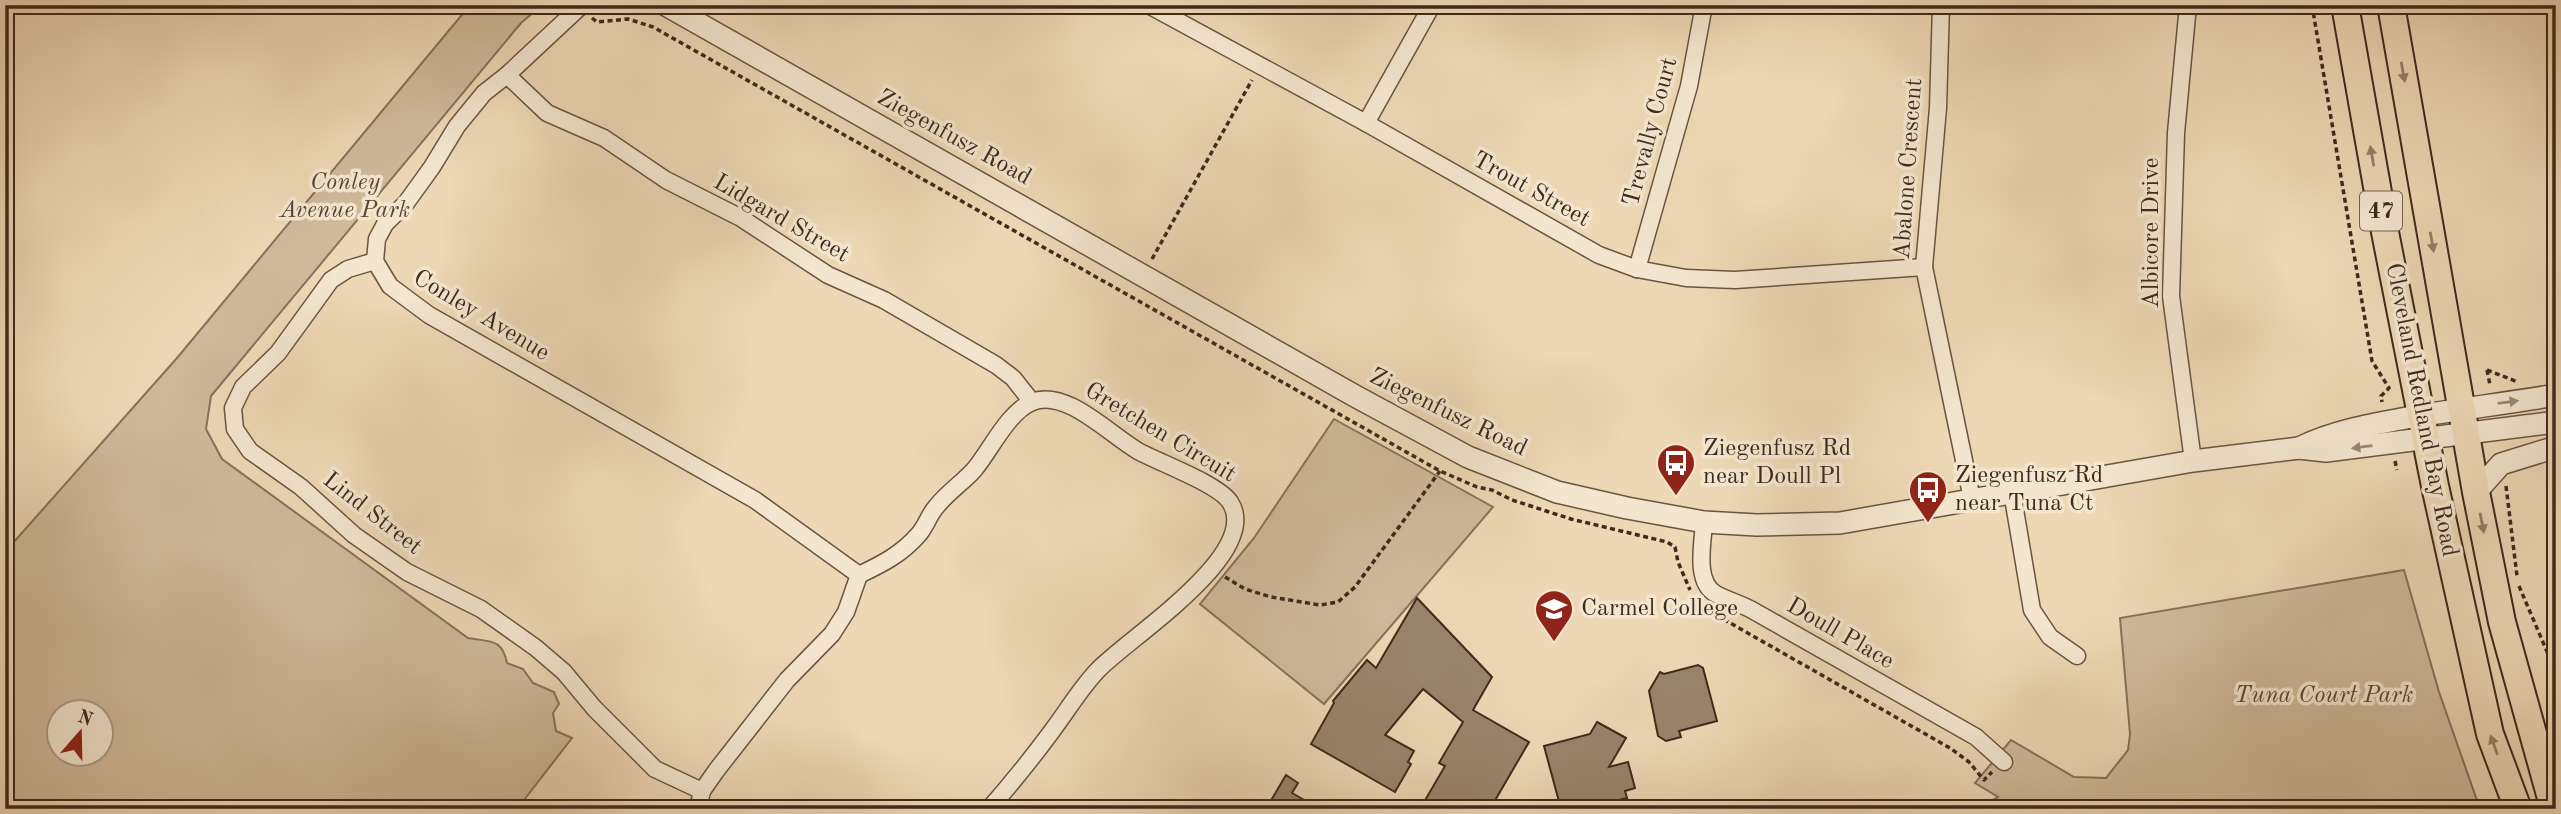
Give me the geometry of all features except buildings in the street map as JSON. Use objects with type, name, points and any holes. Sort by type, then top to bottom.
[{"type":"highway","name":"Cleveland Redland Bay Road","points":[[2345,5],[2385,232],[2490,734],[2518,809]]},
{"type":"highway","name":"Cleveland Redland Bay Road","points":[[2391,5],[2462,420],[2502,622],[2554,809]]},
{"type":"street","points":[[376,261],[377,239],[384,224],[412,194],[457,126],[484,93],[582,5]]},
{"type":"street","name":"Ziegenfusz Road","points":[[666,5],[1355,396],[1468,457],[1557,492],[1704,522],[1757,525],[1840,523],[2193,461],[2298,448],[2326,452],[2392,444],[2424,427],[2462,420]]},
{"type":"street","points":[[1366,123],[1432,5]]},
{"type":"street","name":"Trevally Court","points":[[1637,269],[1689,86],[1704,5]]},
{"type":"street","name":"Abalone Crescent","points":[[1941,5],[1938,108],[1924,267],[1972,499]]},
{"type":"street","name":"Albicore Drive","points":[[2188,5],[2176,132],[2171,296],[2193,461]]},
{"type":"street","name":"Trout Street","points":[[1152,7],[1366,123],[1599,255],[1637,269],[1686,278],[1735,280],[1924,267]]},
{"type":"street","name":"Lidgard Street","points":[[507,75],[547,113],[604,138],[666,180],[741,218],[828,275],[884,300],[996,365],[1013,378],[1032,402]]},
{"type":"street","name":"Conley Avenue","points":[[376,261],[390,286],[429,315],[755,500],[859,575]]},
{"type":"street","name":"Lind Street","points":[[376,261],[348,269],[331,280],[278,354],[243,387],[233,408],[235,429],[250,451],[301,487],[354,535],[407,572],[481,609],[536,648],[564,672],[594,708],[655,769],[702,791]]},
{"type":"street","points":[[2462,420],[2556,395]]},
{"type":"street","name":"Gretchen Circuit","points":[[989,809],[1019,775],[1098,670],[1190,594],[1212,569],[1229,543],[1236,522],[1231,503],[1215,489],[1136,450],[1073,406],[1058,400],[1032,402]]},
{"type":"street","points":[[698,809],[702,791],[787,680],[832,634],[846,612],[859,575],[893,558],[921,533],[935,508],[974,470],[1015,415],[1032,402]]},
{"type":"street","points":[[2462,420],[2556,422]]},
{"type":"street","name":"Ziegenfusz Road","points":[[2298,448],[2324,436],[2387,422],[2424,427]]},
{"type":"street","points":[[2476,492],[2501,464],[2556,447]]},
{"type":"street","points":[[2012,492],[2032,610],[2050,637],[2077,656]]},
{"type":"street","name":"Doull Place","points":[[1704,522],[1703,581],[1714,594],[1752,610],[1976,737],[2004,762]]},
{"type":"path","points":[[2312,5],[2372,361],[2389,388],[2381,396],[2387,422]]},
{"type":"path","points":[[1143,275],[1260,66]]},
{"type":"path","points":[[2487,370],[2519,382]]},
{"type":"path","points":[[2392,444],[2397,470]]},
{"type":"path","points":[[1212,569],[1245,589],[1271,597],[1320,605],[1338,602],[1355,587],[1440,471]]},
{"type":"path","points":[[2505,484],[2518,584],[2554,668],[2556,679]]},
{"type":"green space","name":"Conley Avenue Park","points":[[470,5],[542,5],[521,23],[211,396],[206,429],[222,459],[468,638],[498,645],[507,663],[523,669],[533,683],[554,692],[559,704],[553,713],[556,731],[572,738],[517,809],[5,809],[5,552],[177,358]]},
{"type":"green space","points":[[1334,419],[1493,507],[1324,704],[1200,604],[1254,538]]},
{"type":"green space","name":"Tuna Court Park","points":[[2404,570],[2439,692],[2480,809],[1984,809],[1984,805],[1998,797],[1975,783],[2011,740],[2074,777],[2106,778],[2128,750],[2130,734],[2120,618]]},
{"type":"place","name":"Ziegenfusz Rd near Doull Pl","points":[[1676,497]]},
{"type":"place","name":"Ziegenfusz Rd near Tuna Ct","points":[[1928,524]]},
{"type":"place","name":"Carmel College","points":[[1554,643]]}]
